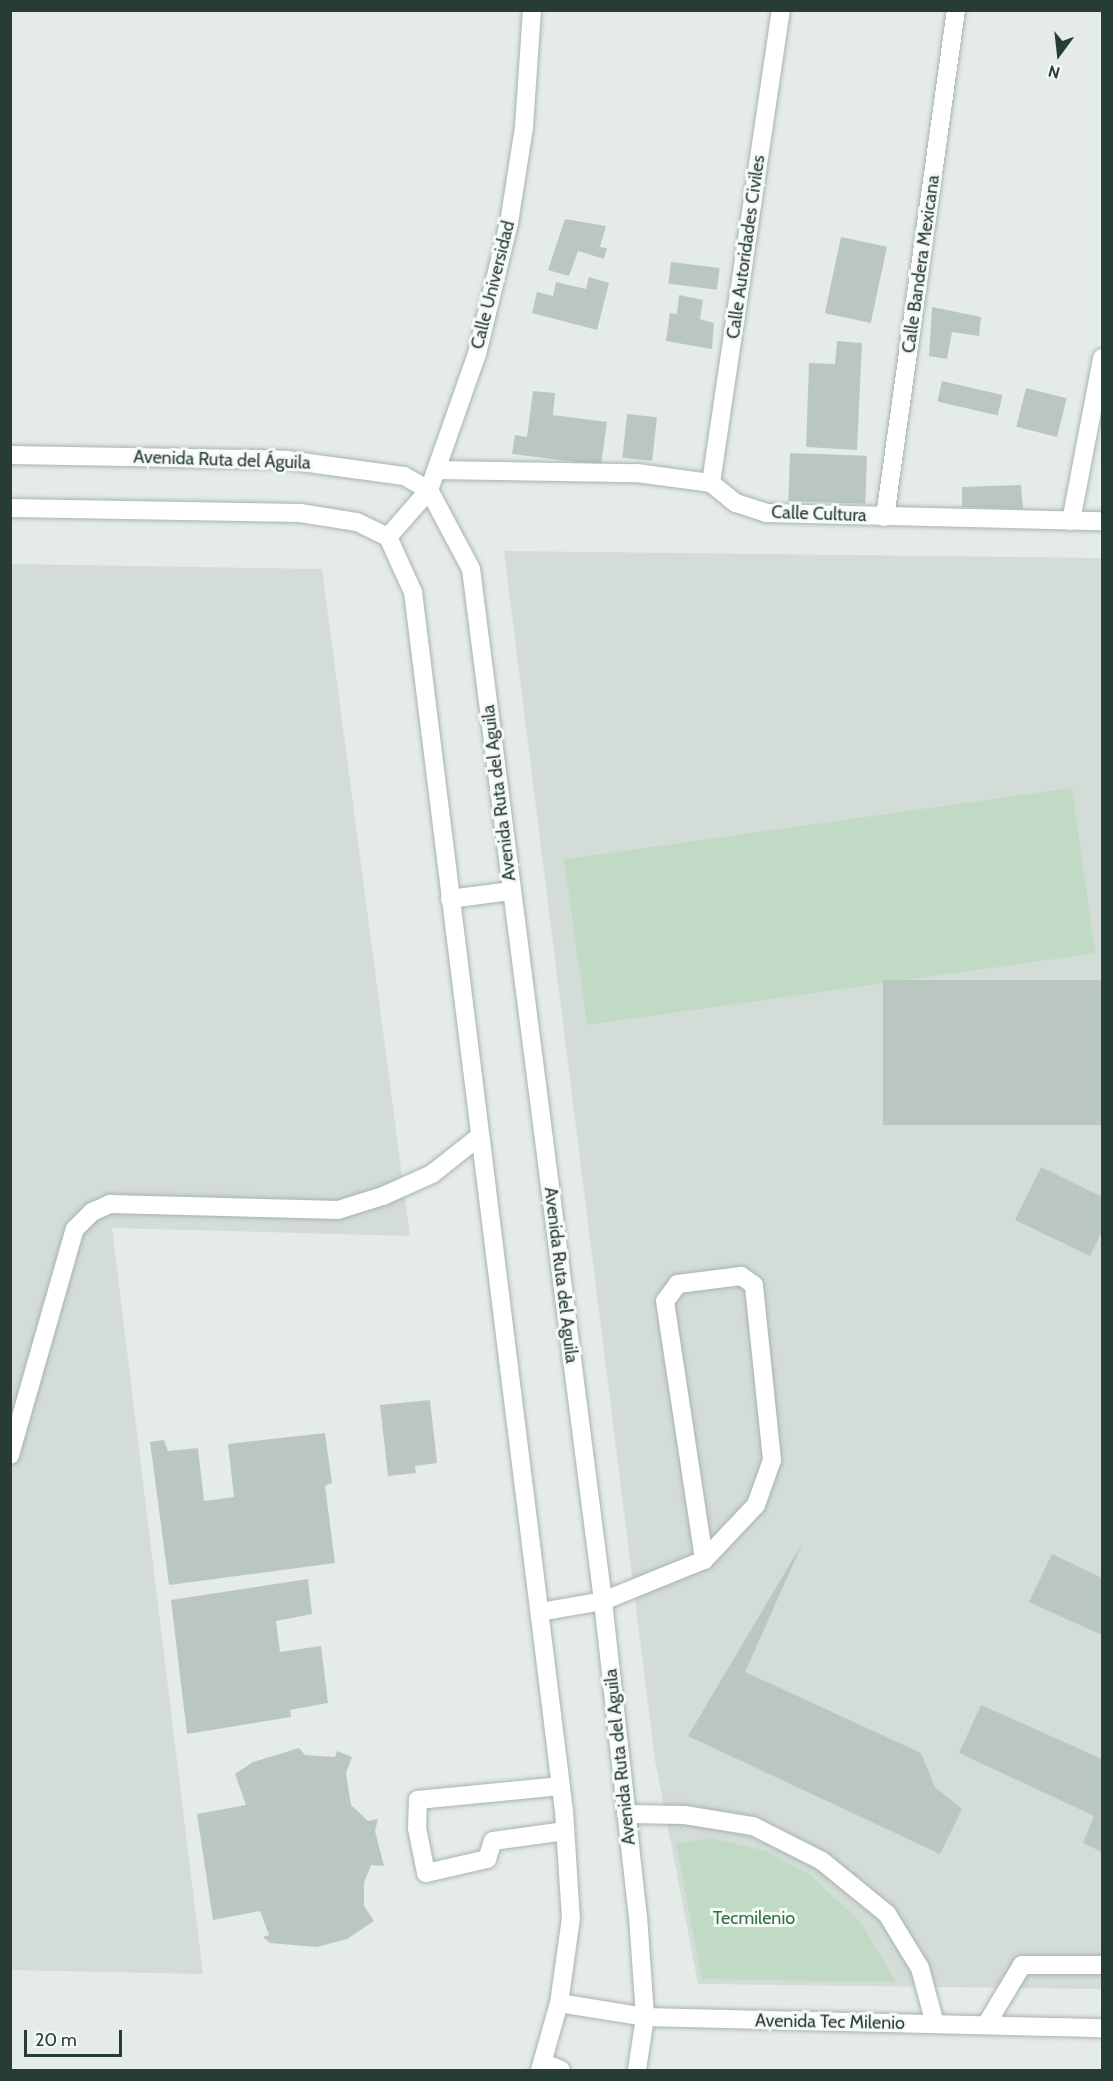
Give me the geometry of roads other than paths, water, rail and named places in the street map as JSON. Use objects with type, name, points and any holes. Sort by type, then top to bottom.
[{"type":"street","name":"Calle Universidad","points":[[388,537],[429,490],[477,354],[509,223],[524,127],[532,10]]},
{"type":"street","name":"Calle Autoridades Civiles","points":[[711,483],[781,10]]},
{"type":"street","name":"Calle Bandera Mexicana","points":[[885,517],[956,10]]},
{"type":"street","points":[[1071,521],[1102,358]]},
{"type":"street","name":"Avenida Ruta del Águila","points":[[10,455],[287,460],[375,469],[404,476],[429,490]]},
{"type":"street","points":[[437,470],[637,473],[711,483]]},
{"type":"street","name":"Calle Cultura","points":[[711,483],[736,503],[766,513],[1102,521]]},
{"type":"street","name":"Avenida Ruta del Aguila","points":[[429,490],[471,569],[603,1601],[645,2017],[637,2070]]},
{"type":"street","points":[[10,508],[300,513],[357,522],[388,537],[413,592],[561,1786],[571,1918],[549,2068]]},
{"type":"street","points":[[450,899],[511,891]]},
{"type":"street","points":[[10,1455],[75,1229],[92,1212],[110,1204],[338,1210],[383,1197],[432,1174],[480,1136]]},
{"type":"street","points":[[540,1612],[603,1601],[704,1560],[756,1505],[772,1460],[754,1285],[741,1276],[678,1284],[665,1301],[704,1560]]},
{"type":"street","points":[[561,1786],[418,1800],[417,1828],[426,1873],[487,1859],[493,1841],[565,1831]]},
{"type":"street","points":[[626,1814],[685,1815],[753,1826],[822,1862],[886,1914],[920,1968],[935,2024]]},
{"type":"street","points":[[986,2025],[1022,1965],[1102,1965]]},
{"type":"street","name":"Avenida Tec Milenio","points":[[559,2003],[645,2017],[1102,2028]]},
{"type":"park label","name":"Tecmilenio","points":[[754,1918]]}]
